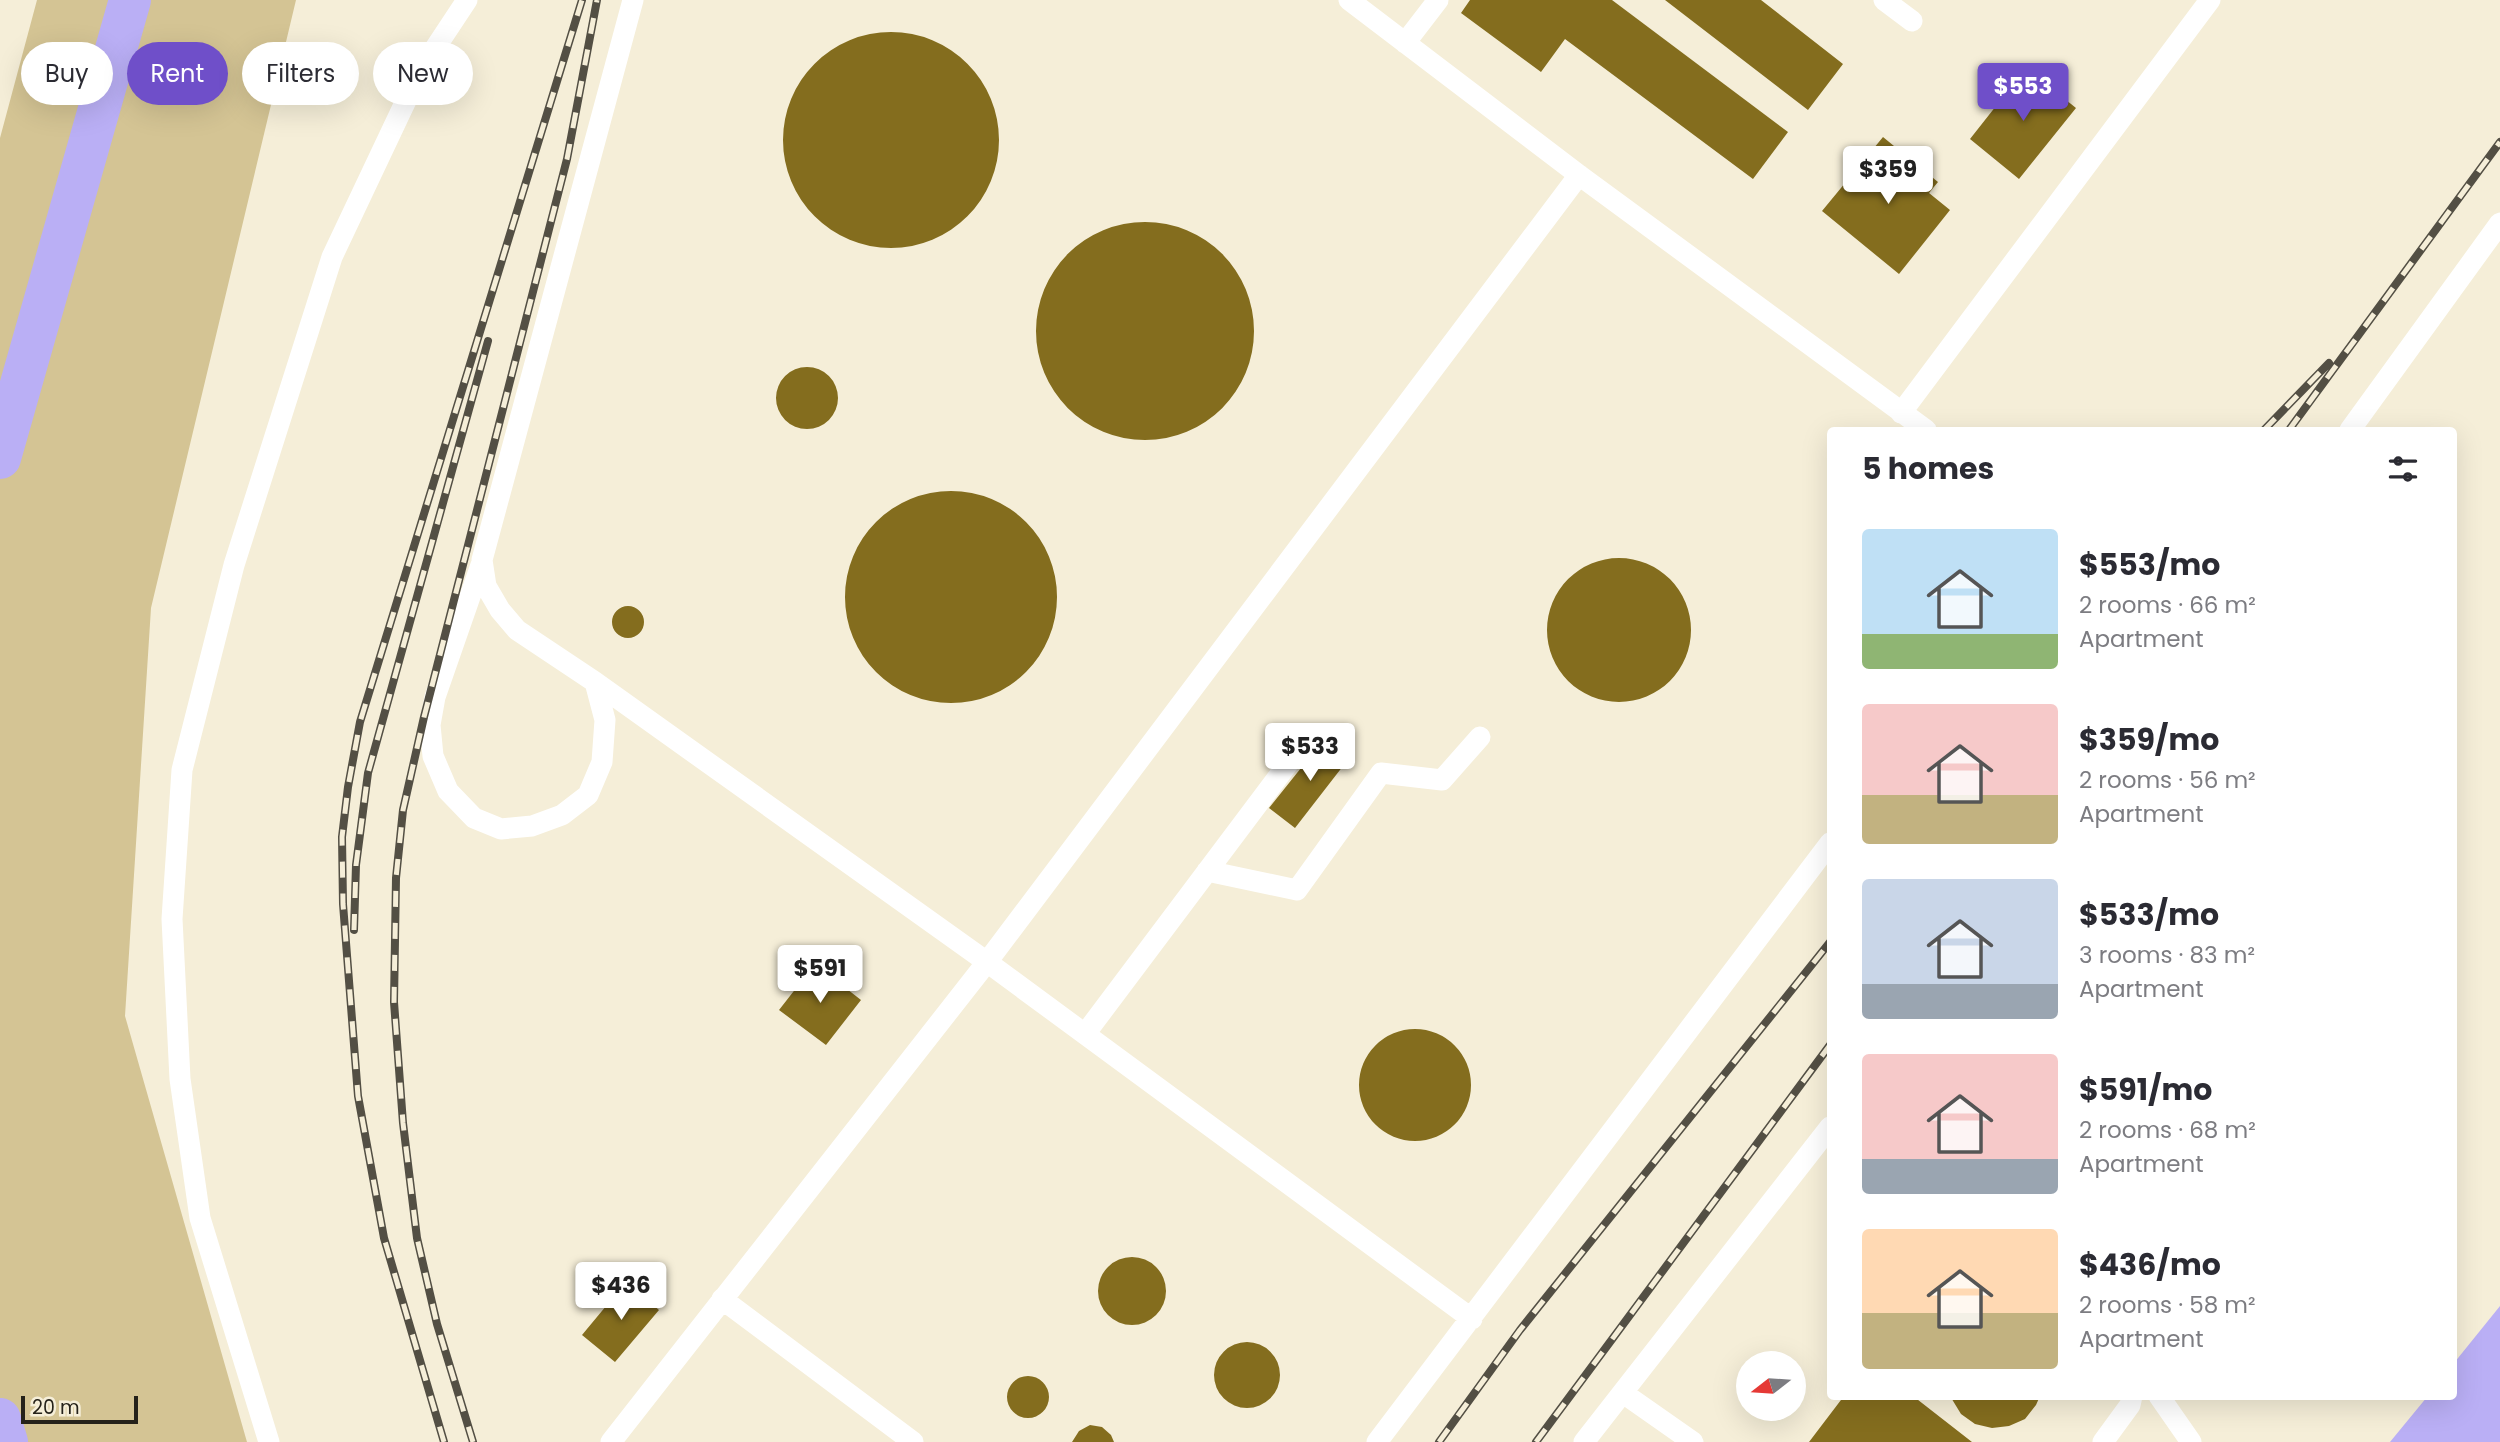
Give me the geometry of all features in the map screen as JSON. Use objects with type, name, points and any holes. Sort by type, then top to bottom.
[{"type":"lane","points":[[269,1442],[200,1218],[180,1079],[172,919],[182,770],[234,565],[332,257],[420,71],[467,0]]},
{"type":"lane","points":[[595,682],[605,720],[602,762],[588,795],[562,815],[532,826],[501,829],[474,818],[448,791],[433,756],[430,725],[435,697],[482,560],[633,0]]},
{"type":"lane","points":[[1349,0],[1579,175],[1922,427]]},
{"type":"lane","points":[[1405,43],[1438,0]]},
{"type":"lane","points":[[1884,0],[1912,21]]},
{"type":"lane","points":[[1901,413],[2210,0]]},
{"type":"lane","points":[[611,1442],[987,962],[1579,175]]},
{"type":"lane","points":[[2352,427],[2500,223]]},
{"type":"lane","points":[[482,560],[486,586],[500,610],[517,630],[595,682],[987,962],[1472,1319]]},
{"type":"lane","points":[[1207,871],[1297,890],[1381,774],[1442,780],[1480,737]]},
{"type":"lane","points":[[1085,1034],[1302,745]]},
{"type":"lane","points":[[1377,1442],[1827,847]]},
{"type":"lane","points":[[1584,1442],[1827,1131]]},
{"type":"lane","points":[[722,1299],[913,1442]]},
{"type":"lane","points":[[1623,1393],[1693,1442]]},
{"type":"lane","points":[[2103,1442],[2131,1400]]},
{"type":"lane","points":[[2162,1400],[2190,1442]]},
{"type":"shaded area","points":[[37,0],[296,0],[286,42],[242,42],[242,105],[271,105],[151,608],[125,1016],[247,1442],[0,1442],[0,138],[21,60],[21,105],[113,105],[113,42],[26,42]]},
{"type":"shaded area","points":[[2500,1306],[2500,1442],[2390,1442],[2425,1400],[2457,1400],[2457,1359]]},
{"type":"building","points":[[1470,0],[1612,0],[1788,132],[1753,179],[1565,39],[1541,72],[1461,13]]},
{"type":"building","points":[[1665,0],[1761,0],[1843,64],[1808,110]]},
{"type":"building","points":[[891,32],[932,40],[968,63],[991,99],[999,140],[991,181],[968,217],[932,240],[891,248],[850,240],[814,217],[791,181],[783,140],[791,99],[814,63],[850,40]]},
{"type":"building","points":[[2026,68],[2076,108],[2019,179],[1970,139]]},
{"type":"building","points":[[1883,137],[1938,182],[1929,193],[1950,210],[1899,274],[1822,211]]},
{"type":"building","points":[[1145,222],[1187,231],[1222,254],[1245,289],[1254,331],[1245,373],[1222,408],[1187,431],[1145,440],[1103,431],[1068,408],[1045,373],[1036,331],[1045,289],[1068,254],[1103,231]]},
{"type":"building","points":[[801,367],[813,367],[829,376],[836,386],[836,410],[829,420],[813,429],[801,429],[790,424],[781,415],[776,404],[776,392],[781,381],[790,372]]},
{"type":"building","points":[[951,491],[992,499],[1026,522],[1049,556],[1057,597],[1049,638],[1026,672],[992,695],[951,703],[910,695],[876,672],[853,638],[845,597],[853,556],[876,522],[910,499]]},
{"type":"building","points":[[1619,558],[1647,563],[1670,579],[1686,602],[1691,630],[1686,658],[1670,681],[1647,697],[1619,702],[1591,697],[1568,681],[1552,658],[1547,630],[1552,602],[1568,579],[1591,563]]},
{"type":"building","points":[[628,606],[639,611],[644,622],[639,633],[628,638],[617,633],[612,622],[617,611]]},
{"type":"building","points":[[1325,738],[1350,757],[1295,828],[1269,808]]},
{"type":"building","points":[[815,964],[861,1000],[826,1045],[779,1010]]},
{"type":"building","points":[[1415,1029],[1436,1034],[1454,1046],[1466,1064],[1471,1085],[1466,1106],[1454,1124],[1436,1136],[1415,1141],[1394,1136],[1376,1124],[1364,1106],[1359,1085],[1364,1064],[1376,1046],[1394,1034]]},
{"type":"building","points":[[1132,1257],[1145,1260],[1156,1267],[1163,1278],[1166,1291],[1163,1304],[1156,1315],[1145,1322],[1132,1325],[1119,1322],[1108,1315],[1101,1304],[1098,1291],[1101,1278],[1108,1267],[1119,1260]]},
{"type":"building","points":[[626,1282],[659,1310],[615,1362],[582,1335]]},
{"type":"building","points":[[1240,1342],[1254,1342],[1266,1347],[1275,1356],[1280,1375],[1278,1388],[1271,1399],[1254,1408],[1240,1408],[1228,1403],[1219,1394],[1214,1382],[1214,1368],[1219,1356],[1228,1347]]},
{"type":"building","points":[[1028,1376],[1043,1382],[1049,1397],[1043,1412],[1028,1418],[1013,1412],[1007,1397],[1013,1382]]},
{"type":"building","points":[[1841,1400],[1918,1400],[1972,1442],[1809,1442]]},
{"type":"building","points":[[1952,1400],[2038,1400],[2025,1419],[2009,1426],[1992,1428],[1975,1424],[1961,1414]]},
{"type":"building","points":[[1090,1425],[1102,1427],[1114,1442],[1072,1442],[1079,1431]]},
{"type":"waterway","points":[[0,458],[130,0]]},
{"type":"waterway","points":[[0,1419],[7,1442]]},
{"type":"railway","points":[[444,1442],[384,1238],[358,1096],[343,904],[342,837],[360,722],[582,0]]},
{"type":"railway","points":[[473,1442],[437,1324],[417,1238],[403,1123],[394,1002],[396,878],[403,810],[424,717],[567,159],[597,0]]},
{"type":"railway","points":[[2291,427],[2500,142]]},
{"type":"railway","points":[[354,930],[356,865],[368,773],[488,341]]},
{"type":"railway","points":[[2267,427],[2329,363]]},
{"type":"railway","points":[[1439,1442],[1520,1330],[1827,946]]},
{"type":"railway","points":[[1536,1442],[1827,1049]]}]
